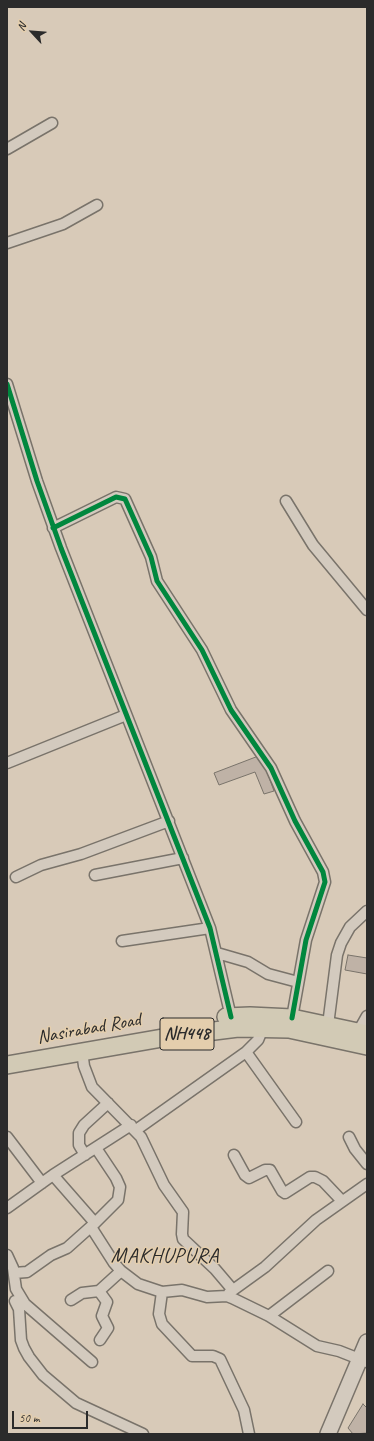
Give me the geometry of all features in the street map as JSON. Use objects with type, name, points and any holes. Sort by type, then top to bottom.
[{"type":"highway","name":"Nasirabad Road","points":[[7,1053],[167,1026],[231,1017],[268,1016],[292,1018],[362,1033]]},
{"type":"highway","name":"Nasirabad Road","points":[[7,1065],[82,1051],[216,1030],[263,1028],[289,1029],[367,1046]]},
{"type":"main road","points":[[328,1434],[363,1361],[367,1342]]},
{"type":"street","points":[[7,149],[52,123]]},
{"type":"street","points":[[7,243],[63,224],[97,205]]},
{"type":"street","points":[[7,384],[53,528],[210,928],[231,1017]]},
{"type":"street","points":[[53,528],[116,497],[125,499],[150,557],[157,581],[202,650],[231,710],[271,768],[295,821],[325,876],[325,882],[306,940],[292,1018]]},
{"type":"street","points":[[286,502],[313,545],[367,610]]},
{"type":"street","points":[[7,763],[126,715]]},
{"type":"street","points":[[16,877],[34,867],[88,852],[169,821]]},
{"type":"street","points":[[95,875],[183,858]]},
{"type":"street","points":[[328,1025],[339,949],[350,927],[367,911]]},
{"type":"street","points":[[122,941],[210,928]]},
{"type":"street","points":[[217,954],[248,962],[268,974],[298,982]]},
{"type":"street","points":[[362,1033],[367,1016]]},
{"type":"street","points":[[7,1208],[53,1175],[96,1148],[134,1128],[246,1052],[258,1040],[263,1028]]},
{"type":"street","points":[[82,1051],[84,1066],[92,1087],[134,1128],[146,1143],[164,1186],[183,1212],[183,1239],[215,1269],[230,1292],[317,1346],[340,1351],[363,1361]]},
{"type":"street","points":[[246,1052],[296,1122]]},
{"type":"street","points":[[85,1155],[79,1145],[79,1134],[84,1124],[108,1103]]},
{"type":"street","points":[[349,1136],[367,1164]]},
{"type":"street","points":[[7,1137],[42,1183]]},
{"type":"street","points":[[14,1273],[22,1273],[32,1269],[51,1254],[67,1248],[113,1206],[120,1194],[116,1178],[96,1148]]},
{"type":"street","points":[[234,1155],[249,1178],[265,1170],[270,1170],[285,1193],[310,1177],[315,1177],[323,1182],[342,1201]]},
{"type":"street","points":[[53,1175],[93,1225],[108,1255],[121,1271],[138,1284],[162,1292],[182,1290],[207,1297],[230,1292],[265,1267],[316,1220],[367,1184]]},
{"type":"street","points":[[7,1255],[14,1273],[14,1301],[19,1309],[21,1340],[32,1362],[43,1376],[76,1403],[143,1434]]},
{"type":"street","points":[[71,1300],[82,1293],[99,1291],[121,1271]]},
{"type":"street","points":[[269,1316],[328,1271]]},
{"type":"street","points":[[99,1291],[107,1302],[102,1316],[108,1328],[100,1340]]},
{"type":"street","points":[[162,1292],[159,1314],[162,1324],[192,1356],[212,1356],[220,1359],[244,1410],[248,1434]]},
{"type":"street","points":[[14,1301],[32,1311],[92,1362]]},
{"type":"building","points":[[261,755],[274,791],[264,794],[255,772],[219,785],[214,773]]},
{"type":"building","points":[[348,955],[367,958],[367,974],[345,970]]},
{"type":"building","points":[[363,1404],[367,1408],[367,1433],[353,1434],[348,1428]]},
{"type":"cycle path","points":[[7,384],[37,481],[61,548],[210,928],[231,1017]]},
{"type":"cycle path","points":[[53,528],[116,497],[125,499],[151,557],[157,581],[202,650],[231,710],[271,768],[295,821],[323,872],[325,882],[306,940],[292,1018]]},
{"type":"district","name":"MAKHUPURA","points":[[165,1256]]}]
